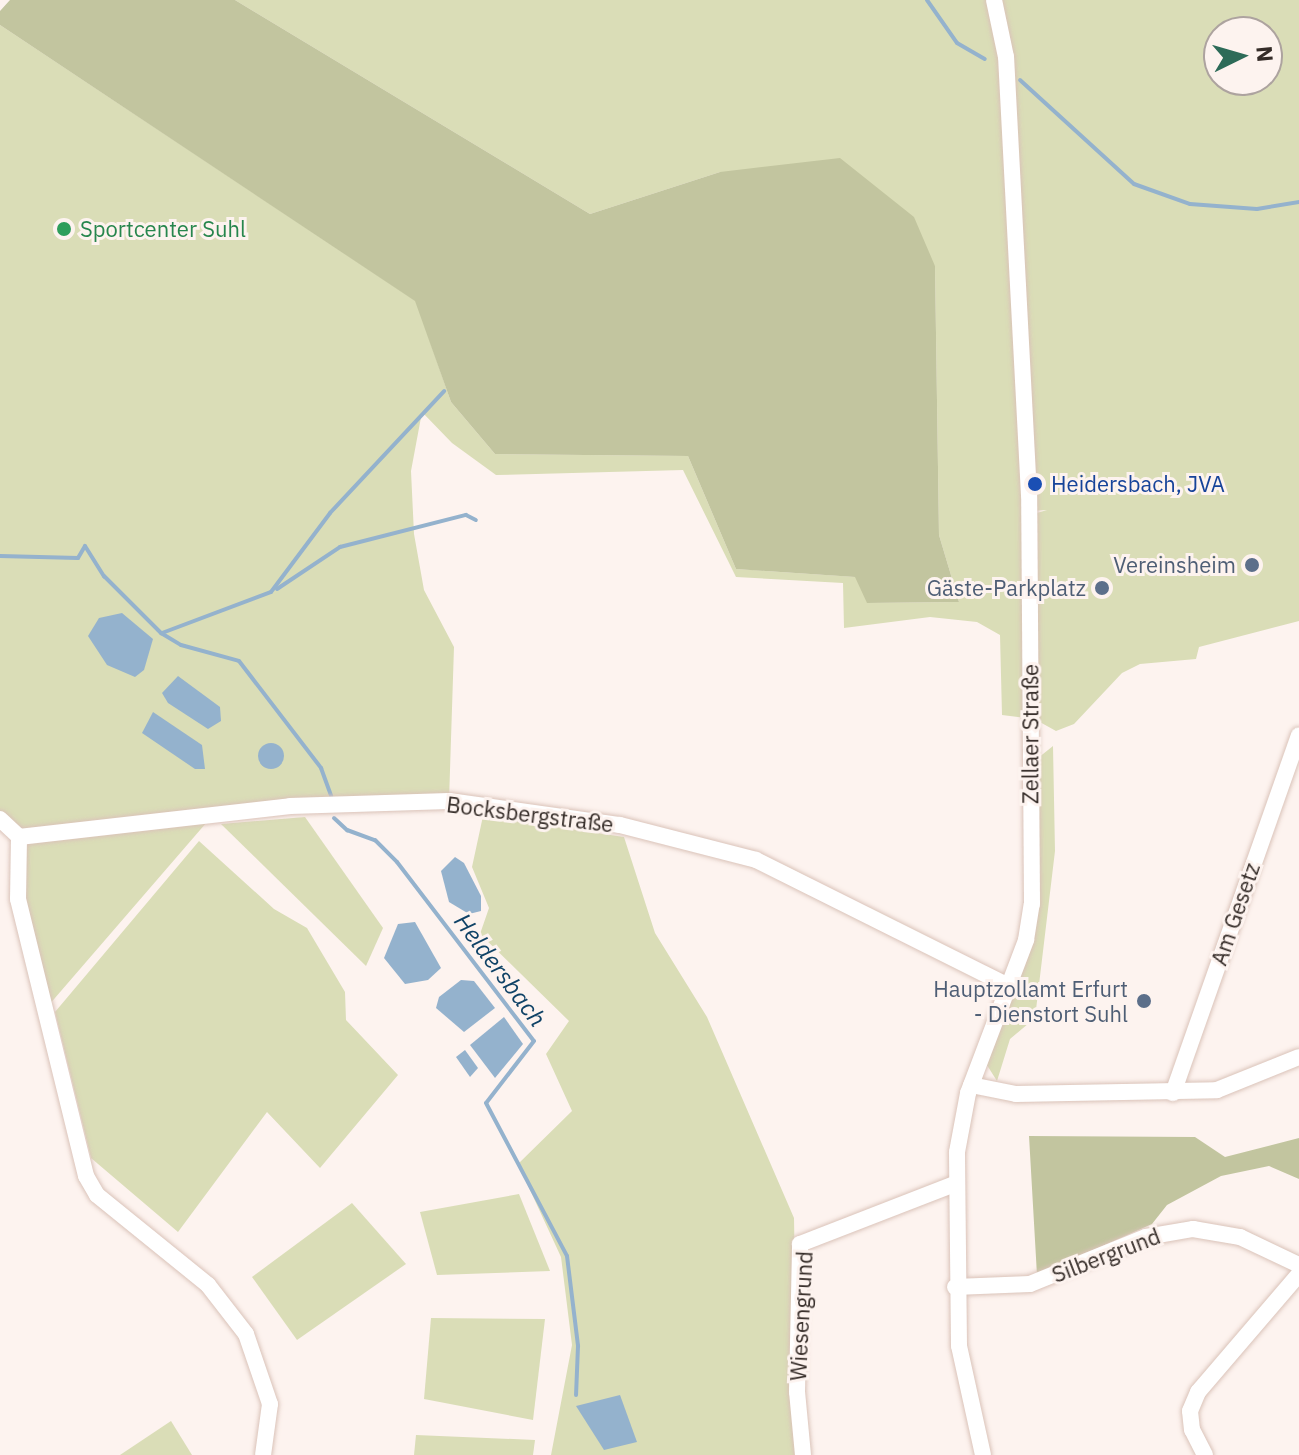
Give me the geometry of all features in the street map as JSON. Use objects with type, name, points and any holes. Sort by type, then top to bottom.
[{"type":"street","name":"Zellaer Straße","points":[[983,1455],[959,1346],[955,1287],[955,1184],[962,1117],[1009,986],[1032,904],[1029,511],[1006,57],[994,0]]},
{"type":"street","name":"Am Gesetz","points":[[1173,1093],[1299,736]]},
{"type":"street","name":"Bocksbergstraße","points":[[19,837],[290,806],[449,801],[505,807],[620,825],[756,860],[1009,986]]},
{"type":"street","points":[[0,819],[19,837],[18,899],[86,1176],[97,1195],[208,1285],[246,1334],[270,1404],[263,1455]]},
{"type":"street","points":[[971,1085],[1016,1094],[1217,1090],[1299,1057]]},
{"type":"street","name":"Wiesengrund","points":[[803,1455],[797,1392],[800,1244],[955,1184]]},
{"type":"street","name":"Silbergrund","points":[[955,1287],[1030,1284],[1146,1237],[1193,1229],[1240,1237],[1299,1265]]},
{"type":"street","points":[[1205,1455],[1192,1430],[1190,1411],[1198,1392],[1299,1274]]},
{"type":"green space","points":[[10,0],[235,0],[590,214],[720,172],[840,158],[914,217],[935,266],[939,535],[959,602],[867,603],[855,577],[736,569],[688,456],[495,454],[451,402],[415,301],[0,25],[0,11]]},
{"type":"green space","points":[[235,0],[986,0],[1001,58],[1023,510],[1026,718],[1002,715],[1000,635],[977,622],[930,617],[844,628],[843,583],[736,577],[683,470],[496,475],[452,443],[422,412],[411,471],[414,534],[424,590],[454,647],[449,801],[213,815],[42,1013],[18,899],[19,837],[0,819],[0,25],[416,301],[451,402],[495,454],[688,456],[736,569],[856,577],[868,603],[959,602],[939,535],[935,266],[720,172],[590,214]]},
{"type":"green space","points":[[994,0],[1299,0],[1299,621],[1199,647],[1196,659],[1140,664],[1122,673],[1074,724],[1056,731],[1038,721],[1037,513],[1047,510],[1029,511],[1015,225]]},
{"type":"green space","points":[[1053,746],[1055,851],[1035,1018],[1010,1039],[997,1081],[985,1062],[1017,980],[1038,758]]},
{"type":"green space","points":[[483,816],[624,837],[655,933],[707,1017],[794,1218],[798,1455],[551,1455],[572,1345],[561,1257],[518,1164],[572,1111],[546,1054],[569,1021],[480,934],[489,908],[472,867]]},
{"type":"green space","points":[[305,817],[383,928],[366,966],[221,824]]},
{"type":"green space","points":[[199,841],[274,909],[307,928],[345,992],[346,1020],[398,1075],[320,1168],[267,1112],[178,1232],[91,1158],[55,1012]]},
{"type":"green space","points":[[1029,1136],[1195,1137],[1225,1157],[1299,1138],[1299,1179],[1269,1166],[1221,1176],[1167,1205],[1152,1224],[1037,1275]]},
{"type":"green space","points":[[519,1194],[550,1271],[437,1275],[420,1212]]},
{"type":"green space","points":[[352,1203],[406,1264],[297,1340],[252,1277]]},
{"type":"green space","points":[[431,1318],[545,1319],[533,1420],[424,1399]]},
{"type":"green space","points":[[171,1421],[192,1455],[120,1455]]},
{"type":"green space","points":[[416,1435],[535,1440],[533,1455],[414,1455]]},
{"type":"water","points":[[122,613],[153,639],[144,670],[135,677],[107,665],[88,636],[99,618]]},
{"type":"water","points":[[178,676],[220,707],[221,721],[208,729],[168,703],[162,693]]},
{"type":"water","points":[[153,712],[202,745],[205,769],[195,769],[142,733]]},
{"type":"water","points":[[271,743],[280,747],[284,756],[280,765],[271,769],[262,765],[258,756],[262,747]]},
{"type":"water","points":[[455,857],[464,863],[481,896],[481,911],[469,914],[449,902],[441,871]]},
{"type":"water","points":[[415,922],[441,968],[428,980],[405,984],[384,958],[398,924]]},
{"type":"water","points":[[461,980],[474,981],[495,1008],[464,1032],[436,1008],[439,997]]},
{"type":"water","points":[[504,1017],[523,1044],[495,1078],[470,1045]]},
{"type":"water","points":[[465,1050],[478,1068],[470,1077],[456,1057]]},
{"type":"water","points":[[620,1395],[637,1442],[604,1450],[576,1406]]},
{"type":"waterway","points":[[927,0],[957,43],[985,59]]},
{"type":"waterway","points":[[1020,80],[1134,184],[1190,204],[1257,209],[1299,202]]},
{"type":"waterway","points":[[162,633],[271,592],[330,513],[444,391]]},
{"type":"waterway","points":[[277,589],[340,547],[466,515],[476,520]]},
{"type":"waterway","name":"Heldersbach","points":[[0,556],[78,558],[85,546],[104,576],[161,633],[181,645],[239,661],[321,768],[331,796]]},
{"type":"waterway","name":"Heldersbach","points":[[334,818],[347,830],[375,840],[397,862],[534,1041],[486,1103],[567,1256],[578,1346],[576,1395]]},
{"type":"place","name":"Sportcenter Suhl","points":[[64,229]]},
{"type":"place","name":"Heidersbach, JVA","points":[[1035,484]]},
{"type":"place","name":"Vereinsheim","points":[[1252,565]]},
{"type":"place","name":"Gäste-Parkplatz","points":[[1102,588]]},
{"type":"place","name":"Hauptzollamt Erfurt - Dienstort Suhl","points":[[1144,1001]]}]
